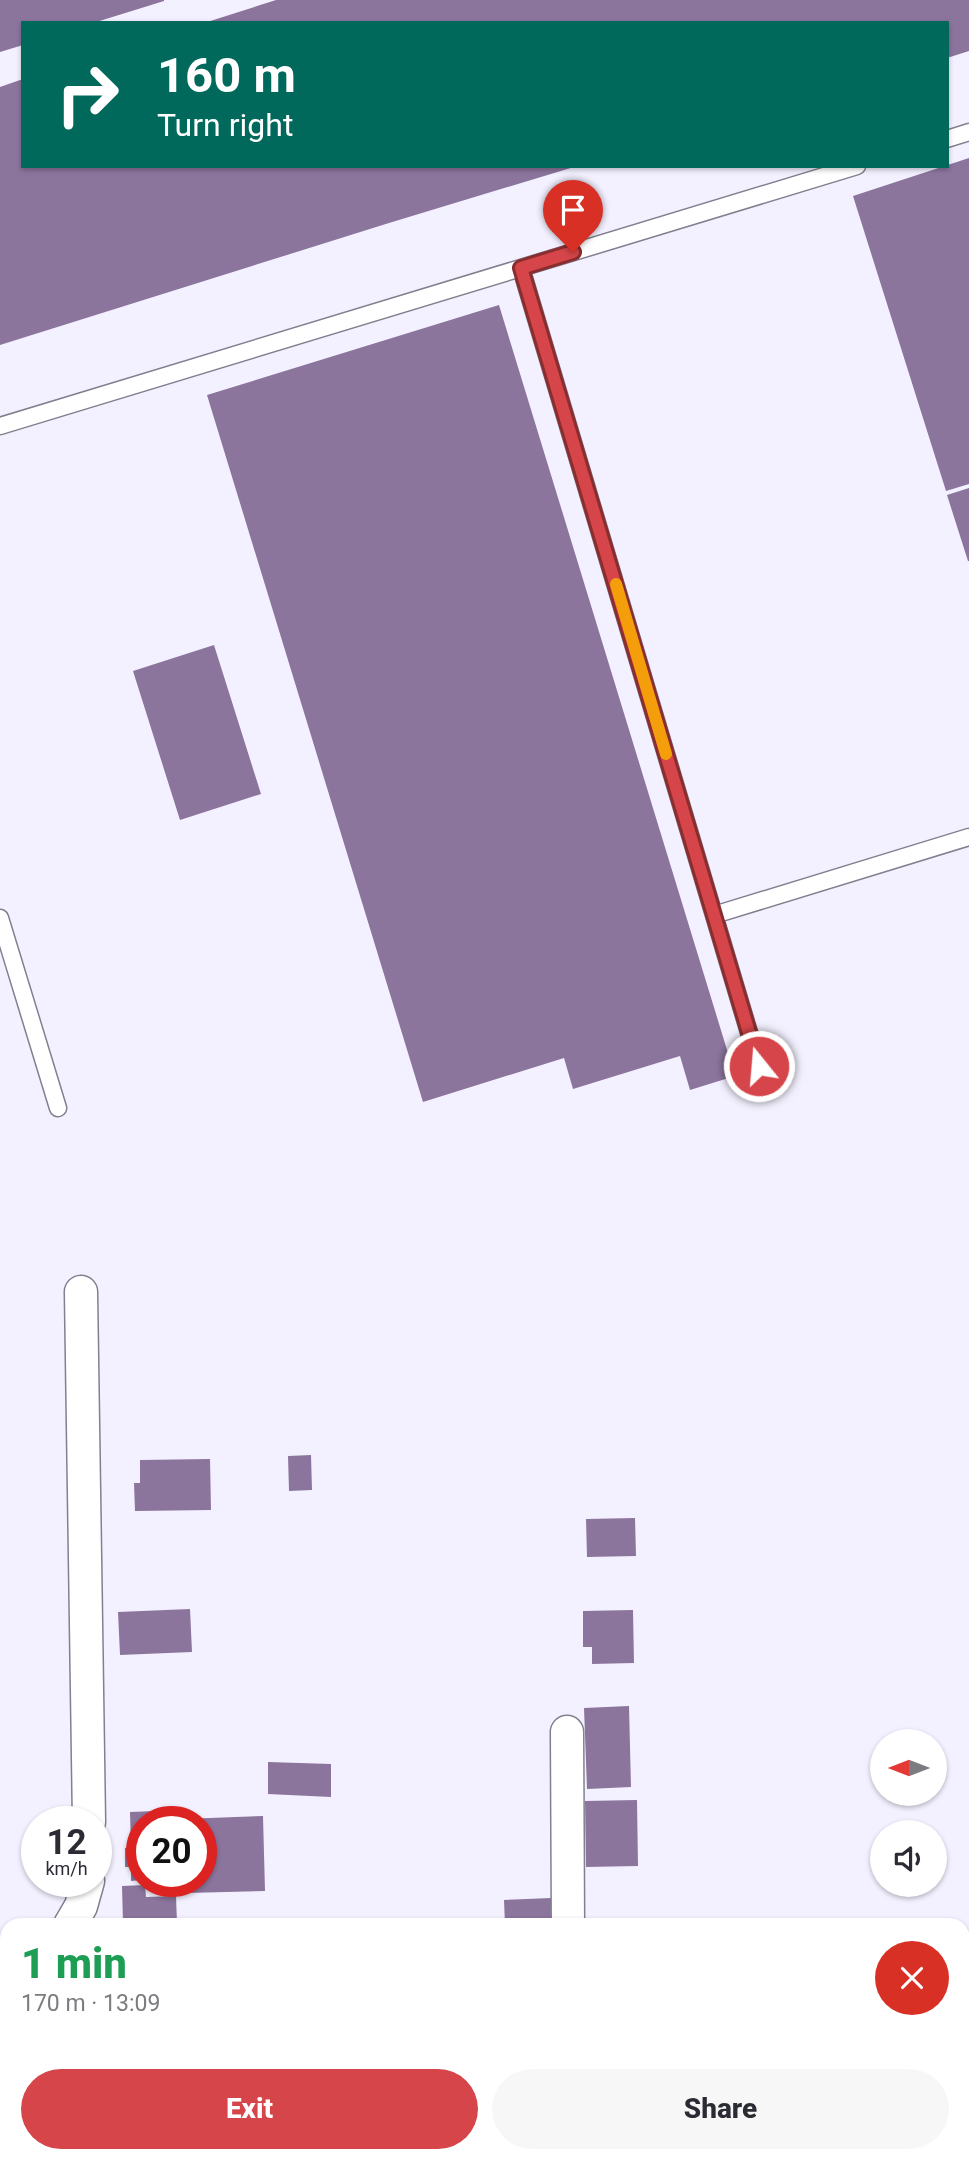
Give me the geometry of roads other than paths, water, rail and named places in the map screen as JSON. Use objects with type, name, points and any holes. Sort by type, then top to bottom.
[{"type":"street","points":[[81,1292],[89,1806]]},
{"type":"street","points":[[566,1732],[568,1918]]},
{"type":"street","points":[[74,1918],[84,1897]]},
{"type":"lane","points":[[949,138],[969,132]]},
{"type":"lane","points":[[0,426],[850,168]]},
{"type":"lane","points":[[521,268],[759,1066]]},
{"type":"lane","points":[[714,915],[969,837]]},
{"type":"lane","points":[[0,918],[58,1108]]}]
